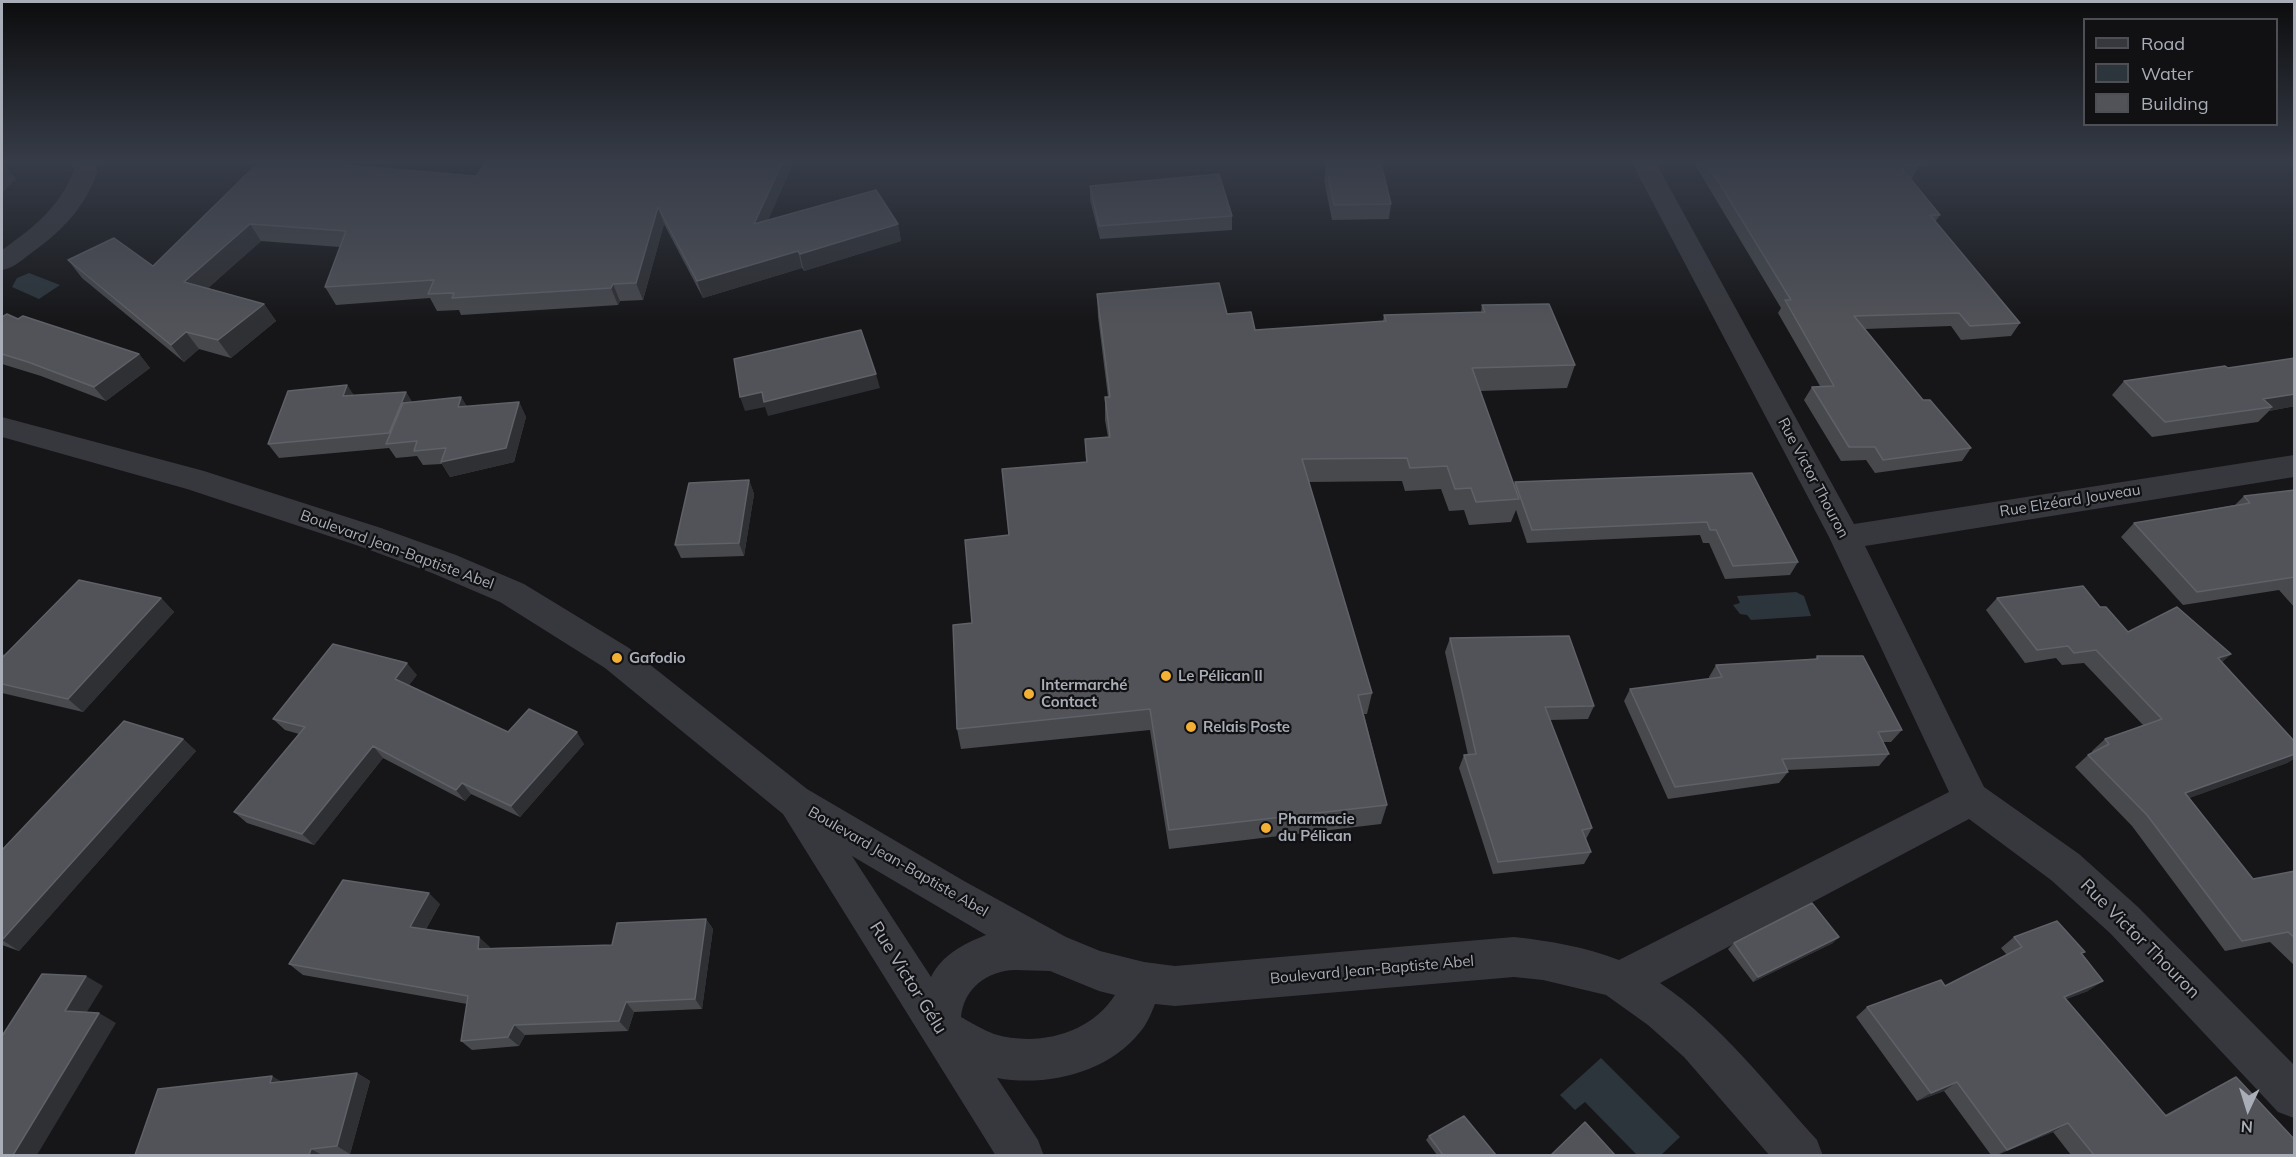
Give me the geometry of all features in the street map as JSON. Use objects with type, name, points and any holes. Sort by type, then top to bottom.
[{"type":"street","points":[[2,262],[58,217]]},
{"type":"street","name":"Rue Victor Thouron","points":[[1673,217],[1845,537],[1971,799],[2065,867],[2107,905],[2295,1096]]},
{"type":"street","name":"Boulevard Jean-Baptiste Abel","points":[[2,427],[193,479],[370,537],[444,564],[512,593],[617,658],[794,801],[1052,951],[1099,971],[1144,982],[1175,986],[1205,985],[1514,957],[1574,966],[1622,981],[1663,1010],[1699,1042],[1801,1155]]},
{"type":"street","name":"Rue Elzéard Jouveau","points":[[1845,537],[2295,466]]},
{"type":"street","points":[[1622,981],[1971,799]]},
{"type":"street","name":"Rue Victor Gélu","points":[[794,801],[1022,1155]]},
{"type":"street","points":[[1052,951],[1010,950],[993,952],[979,958],[962,970],[947,987],[941,1004],[939,1028],[998,1056],[1033,1061],[1049,1058],[1098,1042],[1125,1017],[1144,982]]},
{"type":"water","points":[[29,273],[60,285],[39,299],[12,287],[17,278]]},
{"type":"water","points":[[1796,592],[1804,596],[1811,616],[1751,620],[1747,615],[1740,614],[1733,605],[1740,603],[1737,596]]},
{"type":"water","points":[[1601,1058],[1680,1137],[1661,1155],[1637,1155],[1585,1102],[1575,1110],[1560,1095]]},
{"type":"building","points":[[203,217],[655,217],[636,283],[613,284],[611,288],[452,298],[454,293],[428,294],[434,280],[325,287],[346,231],[250,224],[184,282],[264,304],[218,340],[186,332],[171,345],[68,260],[114,238],[153,266]]},
{"type":"building","points":[[663,217],[757,217],[754,224],[779,217],[893,217],[898,224],[800,254],[798,251],[697,281]]},
{"type":"building","points":[[1097,217],[1219,217],[1099,226]]},
{"type":"building","points":[[1740,217],[1932,217],[2020,323],[1970,326],[1959,313],[1854,316],[1923,400],[1930,400],[1971,448],[1883,460],[1875,447],[1849,447],[1812,387],[1834,386],[1785,300],[1791,300]]},
{"type":"building","points":[[1219,283],[1227,314],[1251,312],[1255,330],[1386,321],[1384,315],[1485,312],[1482,305],[1549,304],[1575,365],[1472,368],[1519,499],[1476,502],[1471,488],[1455,489],[1447,466],[1410,468],[1407,458],[1302,459],[1372,693],[1358,695],[1387,805],[1169,830],[1150,709],[957,729],[953,625],[972,623],[965,540],[1009,535],[1002,469],[1087,462],[1085,439],[1110,437],[1105,397],[1110,397],[1097,294]]},
{"type":"building","points":[[7,314],[18,319],[23,316],[139,354],[94,387],[2,354],[2,317]]},
{"type":"building","points":[[861,330],[876,374],[764,402],[762,392],[740,397],[734,359]]},
{"type":"building","points":[[2295,358],[2295,394],[2263,399],[2272,407],[2165,422],[2124,381],[2225,366],[2228,368]]},
{"type":"building","points":[[347,385],[343,396],[406,392],[389,433],[268,444],[288,391]]},
{"type":"building","points":[[461,397],[458,407],[519,402],[506,448],[441,462],[446,448],[414,451],[417,441],[386,444],[403,403]]},
{"type":"building","points":[[1752,473],[1798,562],[1733,566],[1716,530],[1710,530],[1707,522],[1532,530],[1515,482]]},
{"type":"building","points":[[749,480],[739,543],[675,545],[689,483]]},
{"type":"building","points":[[2295,490],[2295,577],[2197,592],[2134,523],[2250,503],[2244,496]]},
{"type":"building","points":[[79,580],[161,598],[68,699],[2,684],[2,658]]},
{"type":"building","points":[[2083,586],[2100,607],[2106,607],[2128,632],[2177,607],[2231,654],[2218,658],[2295,742],[2295,754],[2185,793],[2253,879],[2295,871],[2295,938],[2288,932],[2242,941],[2147,815],[2088,755],[2109,744],[2105,739],[2162,719],[2096,650],[2074,653],[2068,646],[2037,650],[1997,598]]},
{"type":"building","points":[[1569,636],[1594,706],[1545,707],[1592,828],[1582,830],[1591,852],[1498,862],[1464,755],[1476,754],[1450,638]]},
{"type":"building","points":[[333,644],[407,663],[395,679],[508,732],[529,709],[577,732],[511,806],[462,783],[456,790],[373,746],[302,834],[234,812],[305,727],[273,719]]},
{"type":"building","points":[[1817,656],[1863,656],[1902,730],[1878,732],[1889,754],[1782,759],[1788,772],[1675,787],[1630,689],[1722,677],[1716,665],[1818,659]]},
{"type":"building","points":[[124,721],[183,739],[2,940],[2,850]]},
{"type":"building","points":[[343,880],[429,893],[410,927],[479,937],[478,949],[612,945],[617,923],[706,919],[695,999],[626,1002],[619,1021],[514,1025],[508,1037],[461,1041],[468,996],[289,964]]},
{"type":"building","points":[[1812,903],[1839,937],[1758,977],[1734,943]]},
{"type":"building","points":[[2057,921],[2085,952],[2081,953],[2103,981],[2064,997],[2166,1116],[2236,1077],[2295,1140],[2295,1155],[2094,1155],[2068,1123],[2007,1150],[1957,1082],[1931,1093],[1867,1007],[1941,980],[1945,986],[2022,947],[2014,937]]},
{"type":"building","points":[[42,974],[86,976],[65,1011],[99,1013],[13,1155],[2,1155],[2,1036]]},
{"type":"building","points":[[357,1073],[337,1146],[311,1149],[309,1155],[135,1155],[158,1089],[272,1076],[270,1083]]},
{"type":"building","points":[[1464,1116],[1496,1155],[1443,1155],[1429,1136]]},
{"type":"building","points":[[1585,1122],[1615,1155],[1551,1155]]},
{"type":"place","name":"Gafodio","points":[[617,658]]},
{"type":"place","name":"Le Pélican II","points":[[1166,676]]},
{"type":"place","name":"Intermarché Contact","points":[[1029,694]]},
{"type":"place","name":"Relais Poste","points":[[1191,727]]},
{"type":"place","name":"Pharmacie du Pélican","points":[[1266,828]]}]
